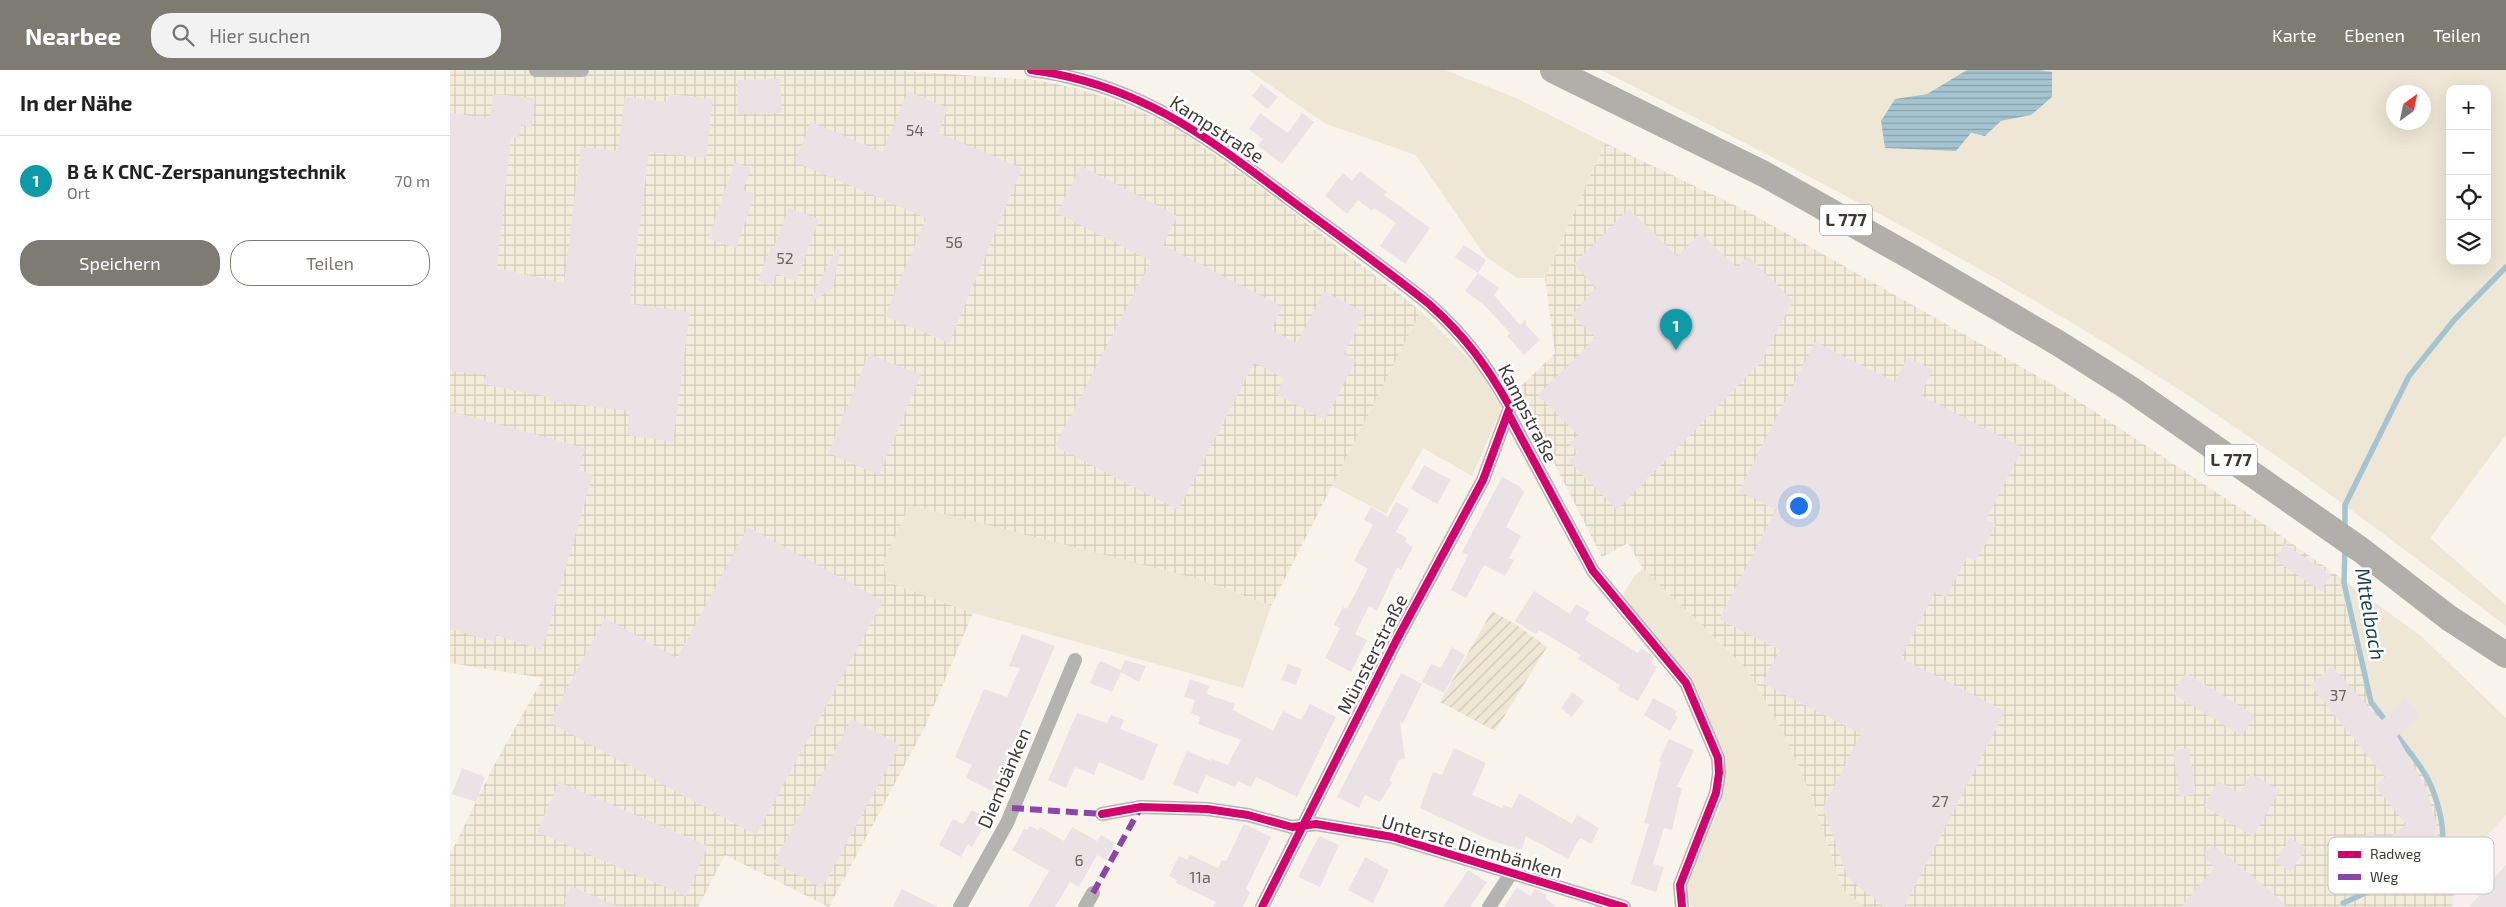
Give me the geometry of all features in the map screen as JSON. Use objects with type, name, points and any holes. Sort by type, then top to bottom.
[{"type":"highway","name":"L 777","points":[[1553,70],[1764,174],[1973,293],[2129,388],[2361,550],[2449,618],[2506,670]]},
{"type":"highway","name":"L 777","points":[[2449,618],[2506,655]]},
{"type":"street","points":[[536,70],[582,70]]},
{"type":"street","name":"Kampstraße","points":[[1031,70],[1059,74],[1107,86],[1175,117],[1222,148],[1399,280],[1453,326],[1487,367],[1510,407],[1508,416],[1522,437],[1593,571],[1686,683],[1718,758],[1720,773],[1716,793],[1680,885],[1682,907]]},
{"type":"street","name":"Münsterstraße","points":[[1262,907],[1396,641],[1483,480],[1508,416]]},
{"type":"street","name":"Diembänken","points":[[960,907],[1007,823],[1075,660]]},
{"type":"street","name":"Unterste Diembänken","points":[[1102,814],[1141,807],[1207,809],[1248,815],[1292,826],[1316,824],[1393,837],[1624,907]]},
{"type":"street","points":[[1489,907],[1512,872]]},
{"type":"street","points":[[1085,907],[1093,893]]},
{"type":"shaded area","points":[[450,70],[890,70],[1035,80],[1076,88],[1116,101],[1172,125],[1256,184],[1421,311],[1271,606],[1199,579],[888,582],[973,613],[925,727],[829,907],[725,855],[698,907],[450,907],[450,855],[492,769],[543,678],[450,663]]},
{"type":"shaded area","points":[[1248,70],[1445,70],[1516,98],[1605,143],[1545,278],[1517,278],[1485,256],[1416,155],[1326,124]]},
{"type":"shaded area","points":[[1601,70],[1967,70],[1927,94],[1895,99],[1885,148],[1961,135],[1985,136],[2001,121],[2031,115],[2052,72],[2039,70],[2506,70],[2506,435],[2430,538],[2506,605],[2506,626],[2286,463],[2150,371],[1948,251],[1810,177]]},
{"type":"shaded area","points":[[1605,143],[1747,211],[2062,390],[2264,524],[2338,576],[2369,702],[2423,773],[2439,810],[2442,837],[2328,837],[2328,894],[2453,894],[2454,903],[2451,907],[1864,907],[1843,890],[1810,793],[1783,732],[1747,669],[1643,569],[1628,543],[1602,557],[1517,390],[1555,353],[1545,278]]},
{"type":"shaded area","points":[[1421,311],[1481,371],[1501,410],[1472,476],[1423,448],[1386,514],[1332,486]]},
{"type":"shaded area","points":[[910,505],[1199,579],[1271,606],[1243,688],[973,613],[888,582],[883,562]]},
{"type":"shaded area","points":[[1643,569],[1747,669],[1783,732],[1810,793],[1843,890],[1864,907],[1695,907],[1687,904],[1686,878],[1719,810],[1724,785],[1722,754],[1709,721],[1621,598],[1635,575]]},
{"type":"shaded area","points":[[2338,576],[2421,636],[2506,718],[2506,815],[2486,837],[2442,837],[2439,811],[2423,773],[2369,702]]},
{"type":"shaded area","points":[[1492,611],[1515,624],[1547,647],[1495,731],[1440,702]]},
{"type":"shaded area","points":[[2506,815],[2506,907],[2451,907],[2454,903],[2453,894],[2494,894],[2494,837],[2486,837]]},
{"type":"water","points":[[1967,70],[2039,70],[2052,72],[2052,97],[2031,115],[2001,121],[1985,136],[1971,133],[1956,151],[1885,148],[1881,121],[1895,99],[1927,94]]},
{"type":"building","points":[[780,79],[782,113],[738,114],[737,80]]},
{"type":"building","points":[[1261,84],[1278,97],[1268,109],[1252,96]]},
{"type":"building","points":[[908,91],[948,108],[938,133],[1022,168],[949,343],[885,316],[926,218],[795,162],[811,122],[882,152]]},
{"type":"building","points":[[493,94],[535,98],[532,127],[521,125],[519,138],[511,137],[497,268],[564,283],[581,147],[618,151],[625,97],[668,102],[669,94],[713,99],[706,158],[649,152],[630,304],[690,312],[673,442],[627,435],[630,411],[549,401],[549,397],[483,384],[486,375],[450,371],[450,113],[490,118]]},
{"type":"building","points":[[1260,113],[1288,133],[1302,113],[1314,122],[1282,164],[1258,146],[1263,139],[1249,129]]},
{"type":"building","points":[[735,162],[751,168],[743,190],[755,194],[736,248],[708,238]]},
{"type":"building","points":[[1081,166],[1177,216],[1163,245],[1283,307],[1271,330],[1297,343],[1324,291],[1365,313],[1344,354],[1356,360],[1325,420],[1276,394],[1284,378],[1254,363],[1178,510],[1055,446],[1151,261],[1057,213]]},
{"type":"building","points":[[1360,171],[1387,192],[1384,195],[1430,228],[1405,264],[1380,246],[1396,223],[1374,208],[1372,211],[1358,200],[1347,214],[1325,196],[1343,173],[1352,181]]},
{"type":"building","points":[[789,208],[819,219],[796,281],[776,274],[771,286],[758,281],[771,246],[774,247]]},
{"type":"building","points":[[1629,209],[1677,256],[1701,233],[1737,268],[1748,256],[1793,301],[1761,362],[1617,510],[1569,461],[1578,452],[1569,444],[1578,435],[1538,395],[1596,338],[1572,315],[1596,288],[1574,264]]},
{"type":"building","points":[[1464,245],[1486,260],[1478,273],[1455,257]]},
{"type":"building","points":[[836,249],[840,250],[833,288],[809,303]]},
{"type":"building","points":[[1478,273],[1499,288],[1494,295],[1520,325],[1526,319],[1526,325],[1540,340],[1524,355],[1507,336],[1510,333],[1483,304],[1465,291]]},
{"type":"building","points":[[1815,342],[1895,382],[1908,357],[1933,370],[1920,395],[2023,448],[1986,520],[1996,525],[1985,545],[1975,561],[1967,557],[1946,597],[1935,592],[1901,658],[2005,711],[1904,907],[1885,907],[1848,878],[1823,808],[1861,734],[1762,683],[1780,650],[1719,619],[1776,510],[1739,491]]},
{"type":"building","points":[[869,354],[921,375],[879,475],[828,453]]},
{"type":"building","points":[[450,411],[585,448],[579,470],[593,474],[542,650],[496,635],[495,642],[450,629]]},
{"type":"building","points":[[1424,465],[1451,480],[1437,504],[1411,489]]},
{"type":"building","points":[[1502,477],[1519,486],[1524,492],[1506,527],[1521,536],[1509,558],[1514,560],[1505,576],[1484,565],[1466,598],[1451,590],[1468,555],[1462,552]]},
{"type":"building","points":[[1396,502],[1409,509],[1396,532],[1407,538],[1405,542],[1413,547],[1401,570],[1397,567],[1377,611],[1369,606],[1355,634],[1367,640],[1351,672],[1325,658],[1340,628],[1334,625],[1343,607],[1347,609],[1368,569],[1354,561],[1373,525],[1364,520],[1371,507],[1388,517]]},
{"type":"building","points":[[748,527],[883,601],[756,835],[549,722],[605,618],[677,658]]},
{"type":"building","points":[[2285,544],[2331,575],[2321,591],[2275,560]]},
{"type":"building","points":[[1534,591],[1570,614],[1576,604],[1590,612],[1585,620],[1638,653],[1641,648],[1654,658],[1651,663],[1657,667],[1638,701],[1618,690],[1620,685],[1578,659],[1581,655],[1539,630],[1536,634],[1515,621]]},
{"type":"building","points":[[1022,634],[1055,646],[999,777],[1008,788],[990,790],[966,778],[972,765],[955,757],[984,689],[1007,697],[1020,668],[1009,666]]},
{"type":"building","points":[[1452,647],[1465,655],[1444,693],[1422,682],[1431,664],[1441,668]]},
{"type":"building","points":[[1125,660],[1146,666],[1139,682],[1121,672],[1112,692],[1090,683],[1100,661],[1121,670]]},
{"type":"building","points":[[1288,664],[1302,669],[1296,685],[1281,680]]},
{"type":"building","points":[[2332,666],[2381,721],[2405,699],[2420,715],[2397,736],[2427,790],[2437,826],[2437,837],[2390,837],[2406,824],[2375,786],[2385,777],[2310,685]]},
{"type":"building","points":[[1401,673],[1422,684],[1403,723],[1400,722],[1405,759],[1399,760],[1389,781],[1392,782],[1380,802],[1365,795],[1359,808],[1337,797]]},
{"type":"building","points":[[2186,673],[2255,715],[2242,736],[2173,694]]},
{"type":"building","points":[[1190,679],[1209,686],[1207,694],[1235,704],[1233,710],[1273,731],[1283,711],[1301,720],[1310,704],[1336,717],[1297,797],[1256,777],[1251,787],[1238,781],[1235,787],[1206,775],[1198,794],[1173,784],[1187,751],[1211,761],[1212,759],[1228,765],[1241,740],[1198,724],[1200,717],[1191,713],[1195,700],[1184,697]]},
{"type":"building","points":[[1572,692],[1584,701],[1572,717],[1561,708]]},
{"type":"building","points":[[1653,698],[1677,711],[1675,715],[1678,717],[1670,731],[1644,715]]},
{"type":"building","points":[[1077,713],[1107,723],[1111,715],[1124,720],[1120,729],[1158,744],[1143,781],[1099,762],[1094,775],[1075,767],[1066,788],[1048,780]]},
{"type":"building","points":[[852,719],[900,745],[822,888],[774,862]]},
{"type":"building","points":[[1669,739],[1694,750],[1677,787],[1682,788],[1672,830],[1664,828],[1653,864],[1664,867],[1656,892],[1631,884],[1649,824],[1644,823],[1661,762],[1659,761]]},
{"type":"building","points":[[1454,748],[1486,763],[1472,795],[1502,808],[1503,805],[1512,808],[1519,793],[1572,824],[1577,815],[1599,828],[1591,844],[1580,838],[1568,859],[1526,836],[1522,849],[1515,848],[1492,841],[1420,808],[1433,772],[1442,775]]},
{"type":"building","points":[[2189,748],[2196,794],[2180,797],[2173,751]]},
{"type":"building","points":[[462,768],[485,777],[476,802],[452,794]]},
{"type":"building","points":[[2251,774],[2280,790],[2253,837],[2204,806],[2218,781],[2240,793]]},
{"type":"building","points":[[559,782],[708,846],[686,896],[537,832]]},
{"type":"building","points":[[972,810],[988,819],[972,847],[968,844],[961,857],[939,845],[953,819],[963,824]]},
{"type":"building","points":[[1244,824],[1271,837],[1246,889],[1250,892],[1243,907],[1213,907],[1216,902],[1176,883],[1177,880],[1169,876],[1179,856],[1187,860],[1190,855],[1218,868],[1222,860],[1226,861]]},
{"type":"building","points":[[1030,826],[1038,830],[1040,827],[1064,841],[1072,827],[1097,841],[1101,835],[1115,843],[1106,860],[1097,855],[1079,887],[1070,882],[1055,907],[1028,907],[1049,871],[1012,850],[1024,829],[1027,830]]},
{"type":"building","points":[[2371,831],[2376,837],[2363,837]]},
{"type":"building","points":[[1319,836],[1339,845],[1320,887],[1298,877]]},
{"type":"building","points":[[2290,838],[2306,847],[2291,872],[2275,862]]},
{"type":"building","points":[[2213,845],[2268,889],[2287,907],[2181,907],[2215,867],[2206,859],[2205,853]]},
{"type":"building","points":[[1365,857],[1389,870],[1373,903],[1348,890]]},
{"type":"building","points":[[2506,865],[2506,907],[2469,907],[2480,894],[2494,894],[2494,879]]},
{"type":"building","points":[[1468,870],[1487,882],[1470,907],[1443,907]]},
{"type":"building","points":[[571,886],[619,907],[564,907],[566,902],[564,901]]},
{"type":"building","points":[[1517,887],[1530,896],[1535,889],[1540,891],[1547,895],[1545,898],[1557,907],[1504,907]]},
{"type":"building","points":[[902,889],[938,907],[893,907]]},
{"type":"waterway","name":"Mttelbach","points":[[2345,530],[2345,505],[2409,376],[2455,319],[2506,267]]},
{"type":"waterway","name":"Mttelbach","points":[[2345,547],[2344,583],[2371,702],[2388,724]]},
{"type":"waterway","name":"Mttelbach","points":[[2394,732],[2413,756],[2428,780],[2438,804],[2443,837]]},
{"type":"waterway","name":"Mttelbach","points":[[2343,903],[2364,894]]},
{"type":"marked path","points":[[1093,893],[1141,807]]},
{"type":"marked path","points":[[1012,808],[1102,814]]},
{"type":"cycle path","points":[[1031,70],[1070,77],[1106,87],[1139,101],[1171,117],[1231,156],[1429,304],[1454,328],[1474,352],[1493,378],[1510,407],[1483,480],[1396,641],[1262,907]]},
{"type":"cycle path","points":[[1509,415],[1593,571],[1686,683],[1718,758],[1719,773],[1716,793],[1680,885],[1682,907]]},
{"type":"cycle path","points":[[1102,814],[1141,807],[1207,809],[1248,815],[1292,827],[1316,824],[1393,837],[1624,907]]},
{"type":"place","name":"B & K CNC-Zerspanungstechnik","points":[[1676,350]]}]
